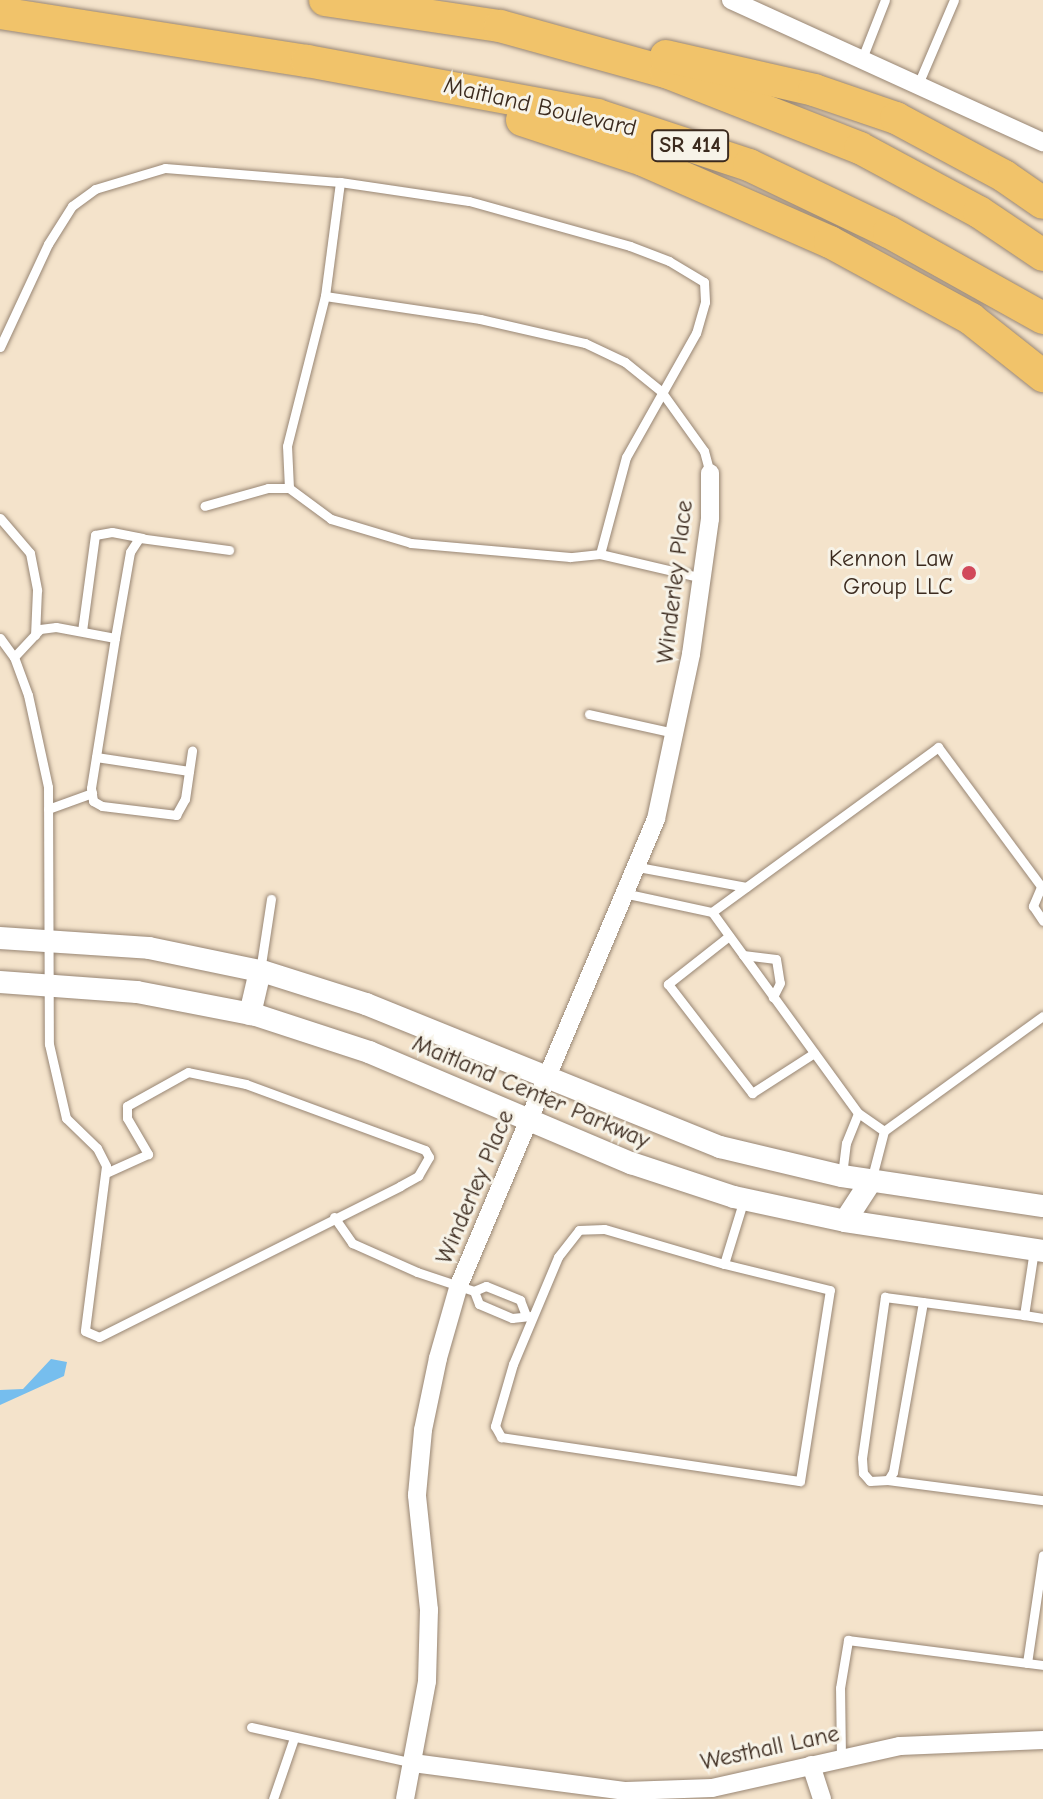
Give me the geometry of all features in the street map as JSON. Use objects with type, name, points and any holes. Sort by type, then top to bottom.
[{"type":"highway","name":"SR 414","points":[[325,0],[556,38],[720,91],[860,148],[979,212],[1043,255]]},
{"type":"highway","name":"Maitland Boulevard","points":[[13,15],[307,61],[597,115],[749,165],[889,232],[1043,318]]},
{"type":"highway","points":[[556,38],[724,66],[828,94],[896,118],[1004,176],[1043,203]]},
{"type":"highway","points":[[307,61],[558,129],[749,204],[971,319],[1043,376]]},
{"type":"street","points":[[731,0],[863,56],[1043,142]]},
{"type":"street","name":"Winderley Place","points":[[405,1799],[427,1681],[429,1610],[417,1495],[423,1430],[467,1288],[528,1120],[550,1081],[656,819],[677,733],[703,578],[710,473]]},
{"type":"street","name":"Maitland Center Parkway","points":[[0,938],[149,948],[260,971],[366,1004],[550,1081],[720,1147],[842,1176],[1043,1206]]},
{"type":"street","points":[[250,1014],[260,971]]},
{"type":"street","name":"Maitland Center Parkway","points":[[0,982],[137,992],[250,1014],[369,1052],[631,1163],[744,1199],[845,1221],[1038,1250]]},
{"type":"street","points":[[842,1176],[845,1221]]},
{"type":"street","points":[[845,1221],[871,1181]]},
{"type":"street","name":"Westhall Lane","points":[[413,1763],[626,1791],[712,1788],[841,1757],[953,1741],[1043,1740]]},
{"type":"street","points":[[811,1765],[822,1799]]},
{"type":"lane","points":[[863,56],[885,0]]},
{"type":"lane","points":[[919,82],[954,0]]},
{"type":"lane","points":[[0,347],[48,244],[72,206],[95,189],[165,168],[340,182],[469,201],[595,235],[669,261],[704,282],[705,302],[696,333],[626,457],[600,554]]},
{"type":"lane","points":[[289,488],[287,446],[325,296],[340,182]]},
{"type":"lane","points":[[325,296],[480,319],[585,343],[625,362],[661,391],[704,451],[710,473]]},
{"type":"lane","points":[[204,506],[268,488],[289,488],[331,519],[411,543],[570,557],[600,554],[703,578]]},
{"type":"lane","points":[[0,518],[30,553],[37,590],[35,635]]},
{"type":"lane","points":[[82,631],[95,535],[112,532],[229,550]]},
{"type":"lane","points":[[142,538],[133,543],[130,552],[92,793],[102,806],[176,815],[185,799],[192,751]]},
{"type":"lane","points":[[14,657],[35,635],[56,627],[115,638]]},
{"type":"lane","points":[[0,638],[14,657],[35,726],[48,809],[46,983],[49,1044],[66,1118],[97,1148],[106,1173],[85,1331],[99,1337],[418,1176],[426,1168],[425,1150],[246,1084],[188,1072],[127,1106],[127,1118],[148,1154],[106,1173]]},
{"type":"lane","points":[[589,714],[677,733]]},
{"type":"lane","points":[[712,912],[938,747],[1042,888],[1033,906],[1043,921]]},
{"type":"lane","points":[[96,757],[189,771]]},
{"type":"lane","points":[[48,809],[92,793]]},
{"type":"lane","points":[[638,867],[746,887]]},
{"type":"lane","points":[[628,894],[712,912],[858,1113],[884,1131]]},
{"type":"lane","points":[[260,971],[271,899]]},
{"type":"lane","points":[[729,936],[668,984],[752,1093],[814,1053]]},
{"type":"lane","points":[[743,955],[776,959],[780,983],[773,997]]},
{"type":"lane","points":[[871,1181],[884,1131],[1043,1016]]},
{"type":"lane","points":[[842,1176],[846,1143],[858,1113]]},
{"type":"lane","points":[[724,1264],[744,1199]]},
{"type":"lane","points":[[334,1217],[352,1243],[467,1288],[486,1286],[520,1300],[528,1315]]},
{"type":"lane","points":[[604,1229],[724,1264],[830,1290],[803,1475],[795,1485],[501,1437],[495,1426],[528,1315],[558,1257],[579,1230],[604,1229]]},
{"type":"lane","points":[[1024,1315],[1038,1250]]},
{"type":"lane","points":[[467,1288],[479,1304],[512,1318],[528,1315]]},
{"type":"lane","points":[[1043,1318],[885,1297],[862,1458],[865,1478],[1043,1500]]},
{"type":"lane","points":[[888,1480],[897,1459],[923,1302]]},
{"type":"lane","points":[[1027,1663],[1043,1555]]},
{"type":"lane","points":[[841,1757],[840,1688],[848,1640],[1043,1665]]},
{"type":"lane","points":[[251,1727],[413,1763]]},
{"type":"lane","points":[[273,1799],[294,1738]]},
{"type":"water","points":[[51,1359],[67,1362],[64,1376],[0,1405],[0,1390],[23,1389]]},
{"type":"place","name":"Kennon Law Group LLC","points":[[969,573]]}]
